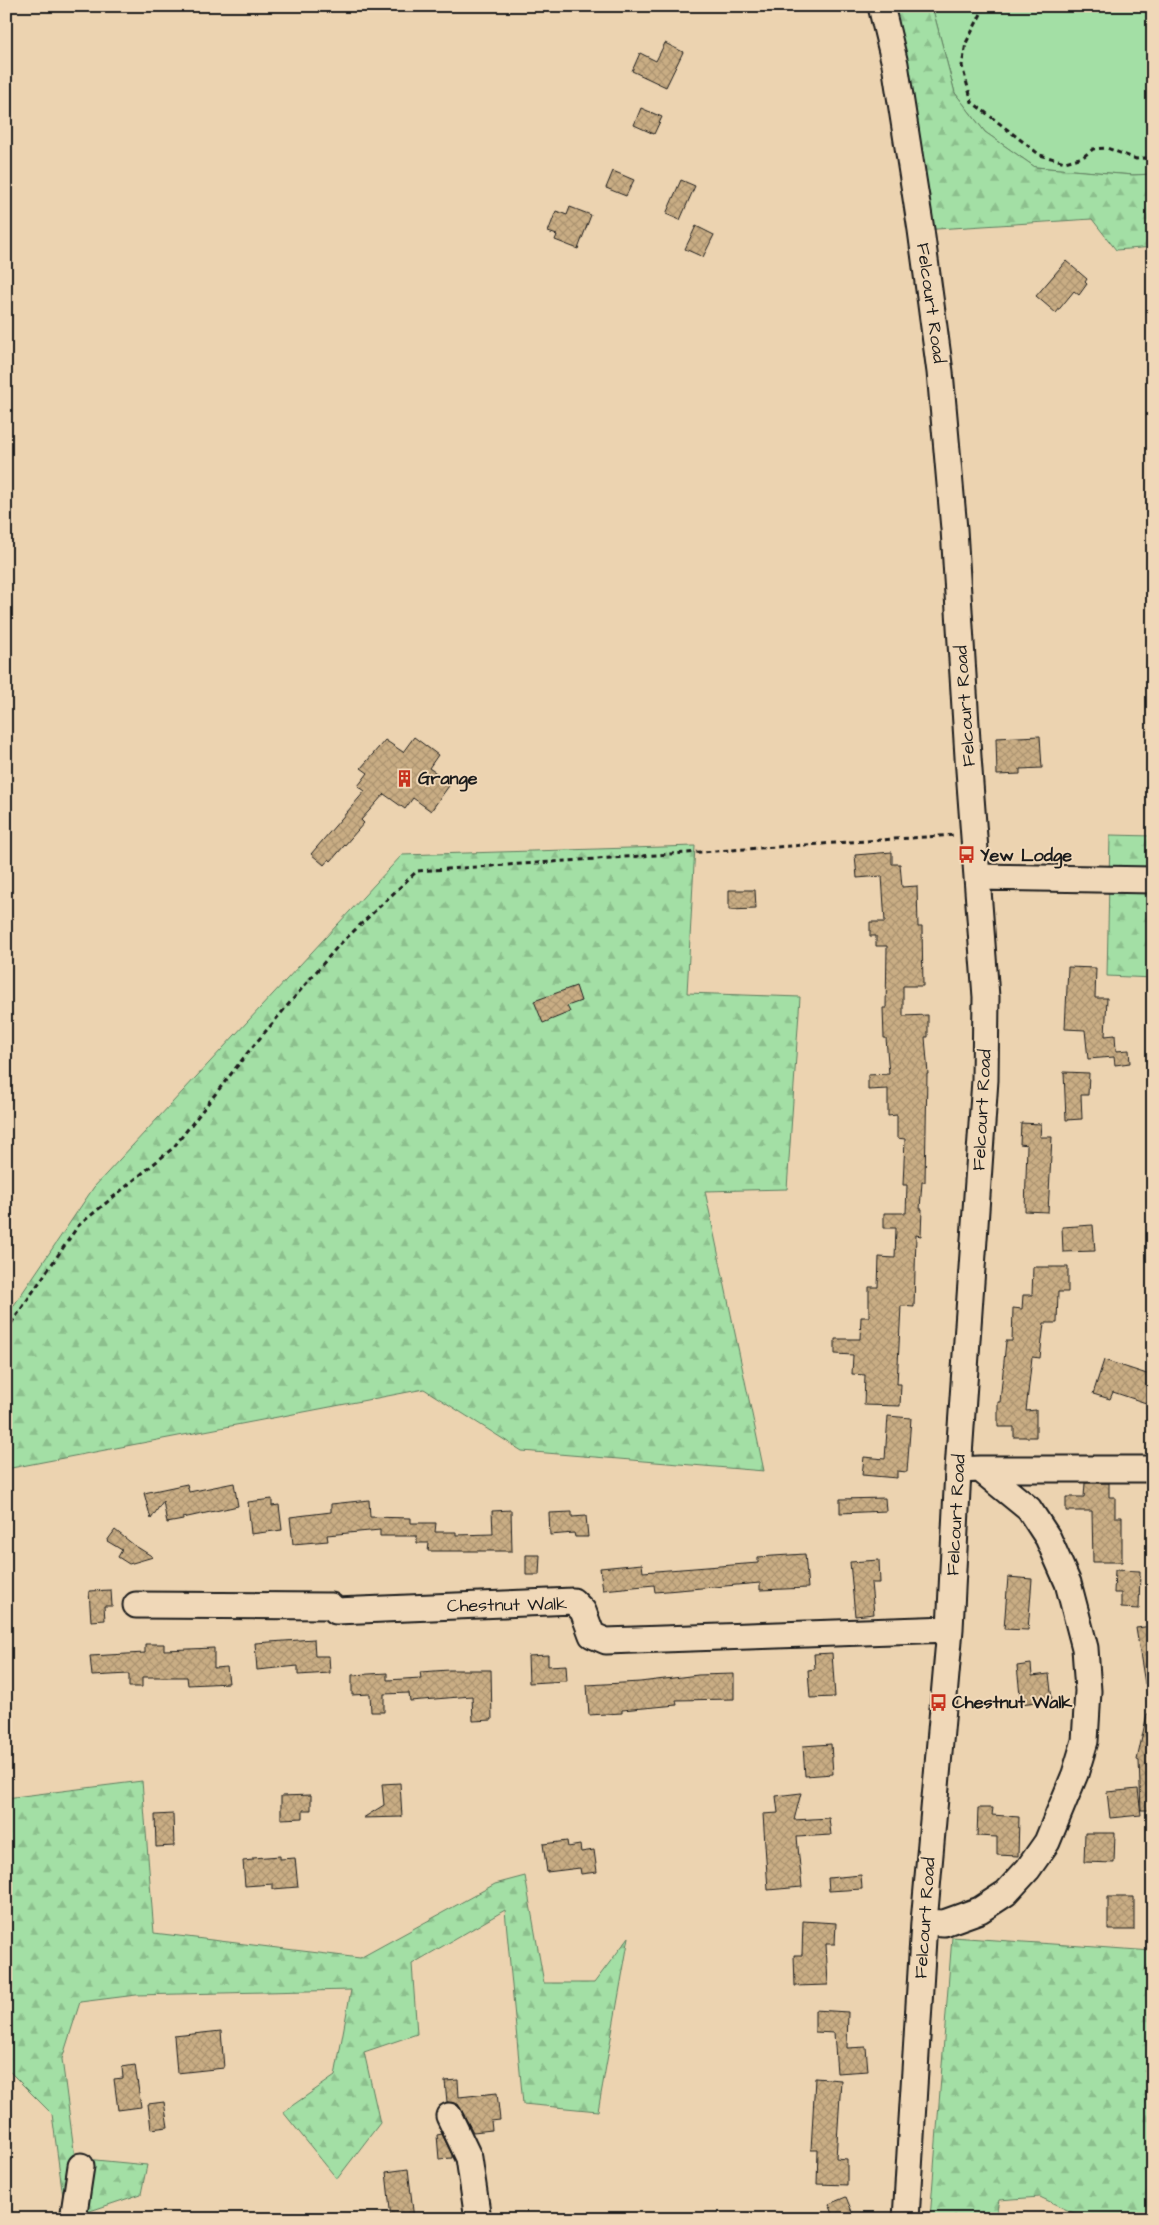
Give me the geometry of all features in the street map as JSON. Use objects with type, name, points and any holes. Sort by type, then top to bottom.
[{"type":"street","name":"Felcourt Road","points":[[881,6],[895,64],[921,230],[940,372],[954,529],[986,997],[985,1080],[969,1470],[950,1629],[924,1922],[906,2219]]},
{"type":"street","points":[[978,877],[1153,880]]},
{"type":"street","points":[[969,1470],[1153,1469]]},
{"type":"street","points":[[924,1922],[944,1923],[980,1910],[1006,1893],[1028,1869],[1047,1842],[1075,1774],[1085,1741],[1088,1691],[1085,1648],[1068,1584],[1048,1538],[1029,1509],[969,1470]]},
{"type":"street","name":"Chestnut Walk","points":[[136,1605],[331,1606],[336,1611],[573,1601],[583,1611],[592,1635],[606,1641],[950,1629]]},
{"type":"street","points":[[449,2116],[468,2158],[478,2219]]},
{"type":"street","points":[[73,2219],[81,2166]]},
{"type":"path","points":[[985,6],[966,43],[962,66],[972,102],[1040,155],[1065,162],[1083,157],[1093,149],[1106,148],[1136,160],[1153,157]]},
{"type":"path","points":[[6,1331],[78,1226],[173,1148],[248,1050],[338,946],[417,871],[974,834]]},
{"type":"green space","points":[[891,6],[932,6],[955,93],[985,132],[1035,167],[1133,175],[1153,174],[1153,247],[1116,250],[1092,219],[921,230]]},
{"type":"green space","points":[[932,6],[1153,6],[1153,174],[1133,175],[1035,167],[985,132],[955,93]]},
{"type":"green space","points":[[1110,835],[1153,836],[1153,978],[1107,976]]},
{"type":"green space","points":[[695,846],[687,993],[800,997],[787,1189],[705,1191],[764,1471],[522,1451],[424,1389],[6,1469],[6,1317],[94,1187],[402,855]]},
{"type":"green space","points":[[142,1781],[154,1933],[360,1958],[495,1884],[525,1876],[544,1983],[594,1983],[629,1937],[598,2111],[523,2104],[505,1910],[412,1964],[417,2034],[364,2052],[380,2123],[337,2179],[283,2112],[335,2076],[351,1990],[136,1995],[80,2002],[62,2059],[75,2158],[147,2165],[141,2194],[66,2219],[52,2114],[6,2068],[6,1798]]},
{"type":"green space","points":[[952,1937],[1153,1951],[1153,2219],[1086,2219],[1040,2197],[999,2200],[995,2219],[930,2219]]},
{"type":"building","points":[[665,43],[683,52],[666,87],[632,71],[640,53],[656,61]]},
{"type":"building","points":[[641,108],[662,117],[654,134],[634,125]]},
{"type":"building","points":[[613,171],[634,180],[626,196],[606,188]]},
{"type":"building","points":[[681,180],[695,186],[680,220],[666,214]]},
{"type":"building","points":[[570,207],[591,215],[578,249],[555,240],[557,235],[548,232],[556,211],[567,215]]},
{"type":"building","points":[[696,226],[714,235],[703,257],[685,249]]},
{"type":"building","points":[[1066,261],[1087,279],[1085,282],[1087,284],[1079,295],[1074,291],[1056,313],[1036,296]]},
{"type":"building","points":[[1040,736],[1042,768],[1020,769],[1020,774],[997,775],[996,738]]},
{"type":"building","name":"Grange","points":[[414,737],[438,755],[429,768],[451,783],[431,811],[413,798],[405,809],[384,794],[361,820],[364,823],[331,861],[329,859],[324,865],[311,854],[365,791],[358,786],[368,773],[361,768],[385,740],[403,752]]},
{"type":"building","points":[[892,852],[892,864],[900,864],[902,887],[917,886],[918,927],[922,927],[923,986],[903,986],[903,1016],[928,1015],[928,1037],[925,1037],[928,1074],[925,1182],[922,1182],[920,1209],[922,1209],[921,1236],[916,1235],[914,1307],[901,1306],[897,1384],[901,1384],[900,1406],[864,1405],[865,1375],[852,1374],[853,1355],[835,1354],[835,1339],[860,1339],[861,1317],[869,1317],[869,1287],[878,1287],[879,1257],[895,1258],[896,1228],[884,1228],[884,1213],[906,1213],[907,1185],[903,1185],[905,1139],[897,1138],[897,1115],[888,1116],[888,1089],[868,1090],[868,1075],[889,1074],[886,1038],[884,1038],[883,1008],[886,1008],[887,946],[876,946],[876,936],[870,936],[870,922],[885,922],[882,876],[857,878],[855,855]]},
{"type":"building","points":[[729,890],[755,890],[756,909],[729,910]]},
{"type":"building","points":[[1068,967],[1096,968],[1095,998],[1107,998],[1105,1036],[1115,1035],[1116,1051],[1129,1050],[1130,1063],[1115,1065],[1114,1057],[1088,1059],[1085,1030],[1065,1029]]},
{"type":"building","points":[[576,986],[581,1001],[567,1006],[570,1012],[543,1023],[534,1001]]},
{"type":"building","points":[[1064,1072],[1089,1073],[1088,1095],[1081,1095],[1082,1119],[1066,1120]]},
{"type":"building","points":[[1021,1123],[1041,1124],[1040,1137],[1052,1137],[1048,1212],[1025,1211],[1027,1145],[1020,1144]]},
{"type":"building","points":[[1093,1225],[1095,1251],[1063,1252],[1062,1227]]},
{"type":"building","points":[[1033,1267],[1068,1267],[1068,1292],[1058,1292],[1057,1323],[1044,1323],[1040,1358],[1032,1357],[1026,1411],[1036,1410],[1036,1437],[1014,1437],[1014,1427],[998,1427],[998,1402],[1000,1402],[1006,1341],[1012,1341],[1013,1308],[1022,1309],[1023,1295],[1032,1295]]},
{"type":"building","points":[[1104,1360],[1153,1376],[1153,1398],[1149,1404],[1113,1392],[1110,1399],[1093,1394]]},
{"type":"building","points":[[888,1416],[911,1418],[907,1472],[897,1471],[897,1478],[862,1475],[864,1457],[885,1459]]},
{"type":"building","points":[[234,1483],[238,1506],[167,1523],[163,1501],[151,1519],[144,1493],[187,1484],[189,1492]]},
{"type":"building","points":[[1085,1483],[1109,1483],[1109,1497],[1115,1497],[1115,1517],[1122,1517],[1122,1562],[1093,1562],[1092,1511],[1066,1511],[1066,1497],[1084,1497]]},
{"type":"building","points":[[885,1498],[886,1511],[840,1513],[840,1499]]},
{"type":"building","points":[[272,1499],[272,1506],[279,1505],[282,1530],[251,1534],[248,1502]]},
{"type":"building","points":[[369,1500],[370,1517],[411,1518],[411,1523],[436,1523],[435,1532],[456,1532],[456,1535],[493,1534],[492,1511],[511,1510],[512,1551],[428,1551],[429,1543],[417,1543],[417,1536],[380,1536],[380,1530],[327,1535],[328,1541],[293,1544],[290,1517],[331,1512],[331,1504]]},
{"type":"building","points":[[572,1512],[572,1517],[586,1516],[588,1537],[575,1537],[574,1533],[550,1535],[549,1513]]},
{"type":"building","points":[[115,1530],[153,1557],[129,1564],[118,1557],[122,1550],[107,1541]]},
{"type":"building","points":[[805,1554],[808,1588],[760,1590],[760,1583],[655,1592],[654,1585],[603,1590],[600,1568],[642,1564],[643,1572],[758,1563],[758,1557]]},
{"type":"building","points":[[526,1555],[540,1555],[539,1575],[526,1575]]},
{"type":"building","points":[[879,1560],[880,1583],[871,1583],[874,1614],[855,1616],[850,1562]]},
{"type":"building","points":[[1115,1570],[1140,1571],[1139,1609],[1121,1608],[1121,1593],[1114,1593]]},
{"type":"building","points":[[1008,1577],[1032,1579],[1028,1630],[1004,1629]]},
{"type":"building","points":[[111,1590],[112,1606],[104,1606],[105,1620],[91,1621],[89,1591]]},
{"type":"building","points":[[1153,1626],[1153,1684],[1145,1684],[1136,1628]]},
{"type":"building","points":[[314,1639],[315,1656],[329,1656],[330,1673],[298,1675],[298,1666],[257,1670],[255,1643]]},
{"type":"building","points":[[145,1644],[164,1644],[164,1650],[214,1648],[214,1668],[227,1667],[229,1683],[188,1685],[187,1677],[142,1677],[142,1687],[129,1687],[129,1674],[92,1676],[90,1656],[145,1653]]},
{"type":"building","points":[[832,1653],[835,1697],[810,1698],[808,1670],[815,1669],[814,1654]]},
{"type":"building","points":[[548,1655],[548,1666],[566,1665],[567,1681],[529,1683],[528,1656]]},
{"type":"building","points":[[1031,1664],[1032,1676],[1049,1674],[1052,1700],[1021,1704],[1017,1666]]},
{"type":"building","points":[[491,1670],[492,1720],[473,1721],[472,1696],[410,1701],[409,1693],[384,1694],[384,1712],[371,1712],[370,1694],[352,1695],[352,1675],[387,1673],[387,1680],[421,1678],[420,1672]]},
{"type":"building","points":[[734,1674],[734,1699],[676,1700],[677,1705],[622,1710],[622,1713],[589,1715],[587,1685],[640,1682],[698,1675]]},
{"type":"building","points":[[1147,1714],[1153,1714],[1153,1810],[1141,1810],[1139,1761],[1137,1760]]},
{"type":"building","points":[[831,1744],[833,1774],[805,1776],[803,1746]]},
{"type":"building","points":[[400,1783],[402,1817],[363,1818],[384,1805],[382,1784]]},
{"type":"building","points":[[1138,1789],[1141,1815],[1110,1818],[1107,1792]]},
{"type":"building","points":[[801,1793],[794,1820],[829,1818],[831,1835],[797,1837],[802,1887],[768,1890],[763,1814],[778,1813],[776,1796]]},
{"type":"building","points":[[311,1795],[311,1810],[303,1810],[303,1818],[281,1819],[281,1796]]},
{"type":"building","points":[[978,1808],[993,1808],[992,1815],[1019,1817],[1018,1856],[997,1855],[997,1837],[977,1836]]},
{"type":"building","points":[[173,1814],[174,1846],[156,1847],[155,1815]]},
{"type":"building","points":[[1085,1833],[1115,1833],[1114,1863],[1084,1862]]},
{"type":"building","points":[[567,1841],[568,1847],[580,1845],[581,1852],[594,1850],[597,1872],[581,1874],[580,1868],[547,1872],[543,1844]]},
{"type":"building","points":[[280,1856],[280,1859],[295,1858],[298,1887],[273,1889],[273,1884],[245,1886],[243,1861],[253,1860],[253,1858]]},
{"type":"building","points":[[861,1875],[862,1889],[829,1891],[828,1878]]},
{"type":"building","points":[[1108,1897],[1134,1897],[1134,1930],[1108,1930]]},
{"type":"building","points":[[803,1921],[836,1923],[835,1944],[826,1944],[828,1985],[795,1986],[794,1955],[802,1955]]},
{"type":"building","points":[[815,2010],[848,2012],[847,2048],[866,2047],[868,2071],[837,2073],[834,2033],[815,2032]]},
{"type":"building","points":[[221,2031],[224,2068],[177,2073],[174,2036]]},
{"type":"building","points":[[135,2065],[141,2107],[118,2110],[114,2079],[123,2078],[122,2067]]},
{"type":"building","points":[[815,2078],[841,2080],[836,2158],[847,2159],[847,2185],[817,2184],[818,2150],[811,2150]]},
{"type":"building","points":[[458,2080],[459,2097],[497,2093],[500,2120],[491,2121],[492,2130],[473,2132],[458,2104],[447,2102],[445,2081]]},
{"type":"building","points":[[164,2102],[168,2127],[151,2129],[148,2104]]},
{"type":"building","points":[[442,2134],[452,2158],[439,2159],[437,2135]]},
{"type":"building","points":[[408,2169],[414,2219],[391,2219],[386,2172]]},
{"type":"building","points":[[846,2197],[855,2219],[835,2219],[829,2204]]},
{"type":"place","name":"Grange","points":[[404,778]]},
{"type":"place","name":"Yew Lodge","points":[[966,855]]},
{"type":"place","name":"Chestnut Walk","points":[[938,1702]]}]
